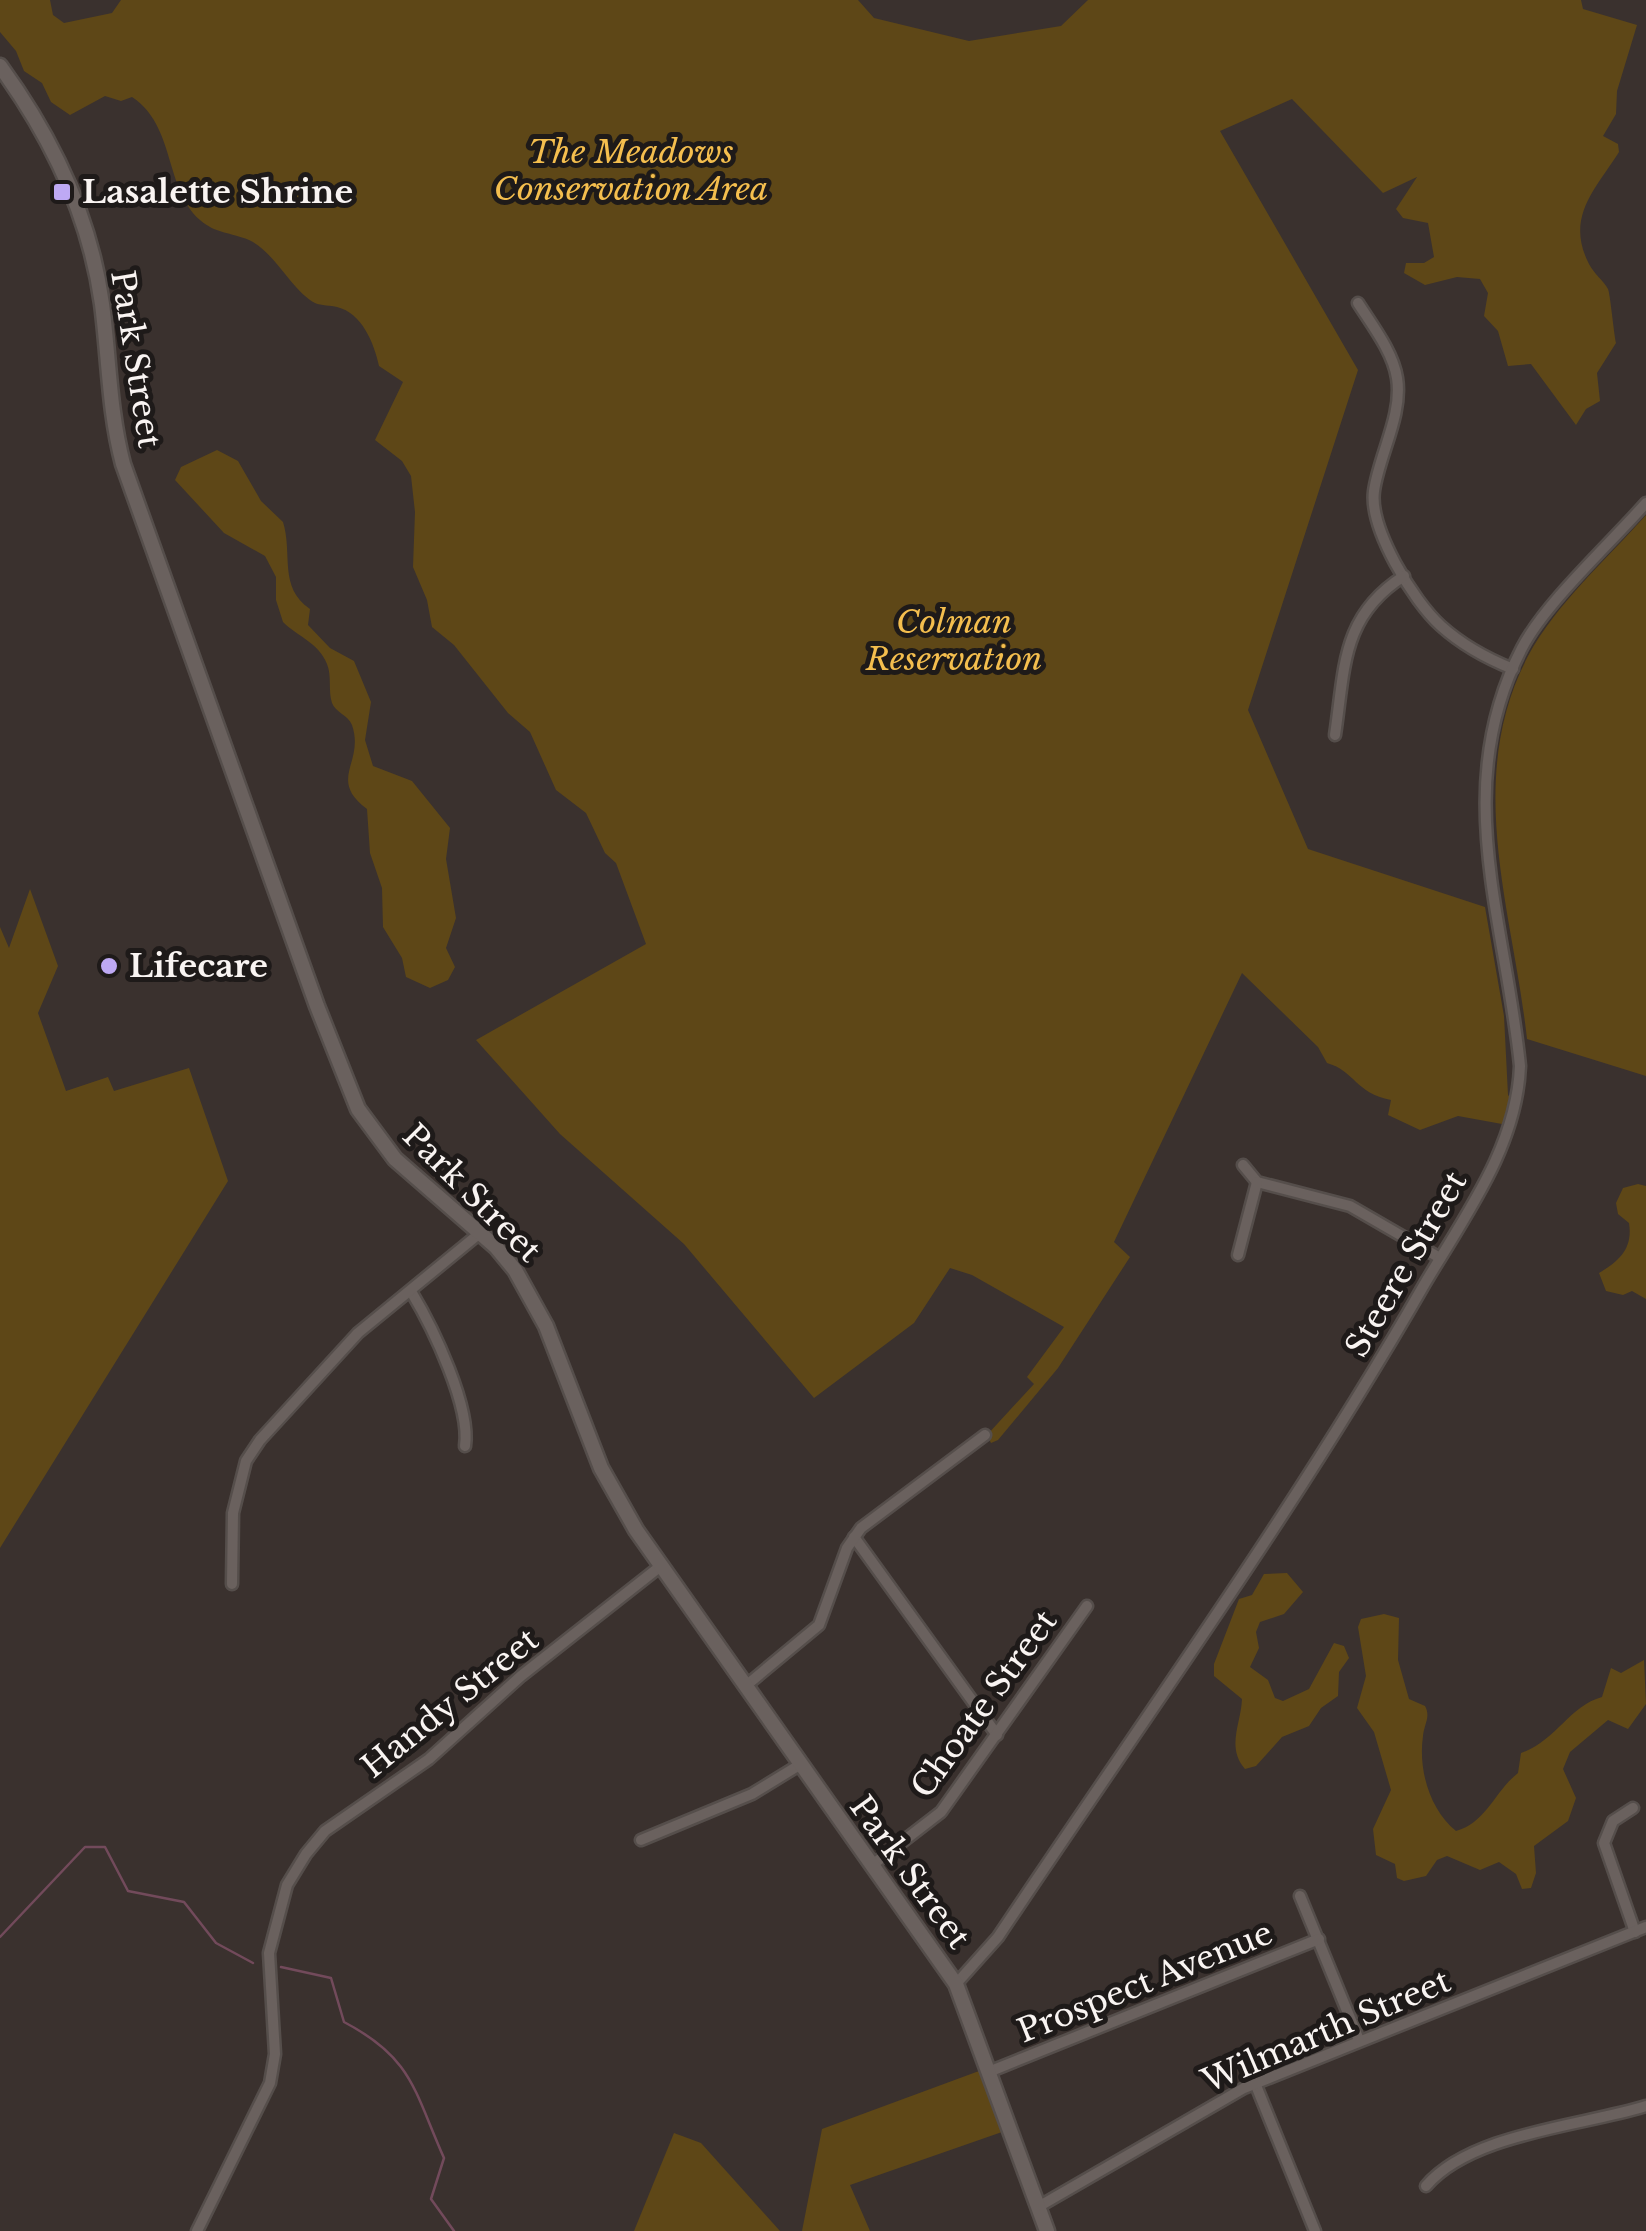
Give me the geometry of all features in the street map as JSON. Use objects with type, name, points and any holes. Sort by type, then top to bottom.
[{"type":"main road","name":"Park Street","points":[[0,66],[45,130],[86,238],[102,304],[110,400],[123,464],[342,1076],[358,1109],[395,1159],[506,1258],[532,1296],[601,1468],[662,1565],[956,1984],[1047,2231]]},
{"type":"street","points":[[1358,303],[1397,378],[1393,422],[1373,497],[1376,520],[1404,576],[1442,627],[1491,660],[1513,669]]},
{"type":"street","name":"Steere Street","points":[[956,1984],[998,1936],[1340,1426],[1496,1159],[1518,1102],[1516,1032],[1486,856],[1482,801],[1488,757],[1513,669],[1538,624],[1646,504]]},
{"type":"street","points":[[1335,736],[1353,628],[1364,608],[1404,576]]},
{"type":"street","points":[[1243,1165],[1257,1182],[1363,1212],[1440,1258]]},
{"type":"street","points":[[1238,1255],[1257,1182]]},
{"type":"street","points":[[232,1584],[233,1513],[249,1456],[275,1419],[318,1381],[358,1333],[480,1233]]},
{"type":"street","points":[[412,1292],[425,1315],[468,1426],[465,1446]]},
{"type":"street","points":[[748,1684],[819,1625],[854,1537],[870,1519],[985,1435]]},
{"type":"street","points":[[854,1537],[997,1735]]},
{"type":"street","name":"Handy Street","points":[[197,2231],[270,2083],[275,2054],[269,1952],[282,1900],[306,1854],[326,1831],[429,1759],[520,1676],[662,1565]]},
{"type":"street","name":"Choate Street","points":[[871,1866],[941,1812],[1087,1606]]},
{"type":"street","points":[[641,1840],[752,1794],[800,1764]]},
{"type":"street","points":[[1633,1808],[1613,1820],[1604,1844],[1640,1930]]},
{"type":"street","points":[[1300,1896],[1359,2040]]},
{"type":"street","name":"Wilmarth Street","points":[[1038,2207],[1255,2083],[1640,1930]]},
{"type":"street","name":"Prospect Avenue","points":[[990,2071],[1319,1939]]},
{"type":"street","points":[[1255,2083],[1315,2231]]},
{"type":"street","points":[[1426,2186],[1454,2163],[1550,2127],[1646,2106]]},
{"type":"green space","points":[[0,0],[50,0],[53,15],[64,23],[112,13],[121,0],[858,0],[874,18],[969,41],[1061,26],[1088,0],[1581,0],[1583,9],[1637,25],[1617,91],[1616,114],[1603,136],[1618,144],[1619,152],[1586,205],[1580,232],[1589,264],[1608,289],[1616,343],[1597,373],[1600,401],[1586,409],[1576,425],[1531,364],[1508,366],[1498,331],[1484,316],[1488,293],[1480,279],[1457,277],[1425,285],[1404,273],[1406,263],[1424,263],[1434,257],[1428,223],[1403,218],[1396,209],[1417,177],[1383,193],[1292,99],[1220,131],[1358,370],[1248,710],[1308,849],[1485,907],[1504,1016],[1508,1095],[1514,1102],[1510,1120],[1502,1124],[1458,1116],[1420,1130],[1388,1115],[1391,1100],[1370,1092],[1327,1063],[1318,1047],[1242,973],[1114,1242],[1130,1257],[1058,1368],[998,1440],[991,1443],[987,1435],[1034,1384],[1027,1377],[1064,1327],[972,1275],[950,1268],[914,1323],[814,1398],[684,1244],[560,1134],[476,1040],[646,944],[616,863],[605,853],[586,813],[556,790],[530,732],[508,713],[454,645],[432,627],[427,600],[413,567],[415,512],[411,476],[402,461],[375,440],[403,382],[379,366],[360,322],[346,310],[315,303],[258,246],[200,220],[180,191],[156,124],[132,97],[121,101],[105,96],[70,115],[51,102],[42,83],[24,71],[16,51],[0,32]]},
{"type":"green space","points":[[217,450],[238,461],[261,501],[283,522],[290,580],[300,600],[310,609],[308,625],[330,648],[354,661],[371,702],[365,740],[373,766],[412,781],[450,828],[446,859],[456,918],[446,948],[455,967],[448,980],[430,988],[406,977],[402,958],[383,927],[382,888],[370,853],[367,809],[355,798],[348,779],[355,738],[352,725],[332,703],[323,656],[283,622],[276,600],[276,577],[265,556],[224,533],[175,480],[181,467]]},
{"type":"green space","points":[[1646,515],[1646,1076],[1527,1039],[1504,894],[1495,798],[1498,750],[1509,703],[1528,656],[1567,600]]},
{"type":"green space","points":[[30,889],[58,966],[38,1013],[66,1091],[108,1077],[114,1091],[189,1068],[228,1181],[0,1548],[0,927],[9,948]]},
{"type":"green space","points":[[1646,1186],[1646,1299],[1632,1291],[1623,1295],[1606,1291],[1599,1273],[1627,1247],[1629,1223],[1618,1214],[1616,1203],[1623,1188]]},
{"type":"green space","points":[[1287,1573],[1303,1592],[1284,1614],[1260,1622],[1256,1632],[1259,1648],[1250,1667],[1268,1680],[1275,1698],[1283,1701],[1309,1689],[1334,1643],[1344,1646],[1349,1658],[1339,1672],[1338,1696],[1321,1708],[1309,1726],[1282,1737],[1256,1766],[1245,1769],[1235,1744],[1242,1699],[1214,1676],[1214,1664],[1239,1599],[1252,1595],[1264,1574]]},
{"type":"green space","points":[[1384,1614],[1399,1618],[1398,1660],[1409,1699],[1427,1710],[1422,1762],[1428,1788],[1439,1812],[1456,1831],[1483,1814],[1518,1773],[1521,1753],[1544,1740],[1590,1701],[1602,1697],[1611,1668],[1621,1673],[1644,1660],[1646,1704],[1628,1729],[1608,1720],[1570,1752],[1563,1769],[1576,1798],[1568,1821],[1534,1846],[1536,1873],[1531,1888],[1522,1889],[1516,1874],[1499,1862],[1480,1870],[1447,1856],[1437,1860],[1426,1876],[1404,1881],[1397,1878],[1395,1864],[1376,1855],[1373,1829],[1391,1790],[1374,1732],[1357,1708],[1366,1676],[1358,1627],[1361,1619]]},
{"type":"green space","points":[[979,2071],[1002,2132],[850,2185],[870,2231],[802,2231],[822,2129]]},
{"type":"green space","points":[[674,2133],[701,2143],[780,2231],[634,2231]]},
{"type":"waterway","points":[[0,1937],[85,1847],[105,1847],[128,1891],[184,1902],[216,1943],[253,1963]]},
{"type":"waterway","points":[[281,1967],[331,1978],[344,2022],[385,2049],[409,2078],[444,2158],[431,2199],[454,2231]]},
{"type":"place","name":"Lasalette Shrine","points":[[62,192]]},
{"type":"place","name":"Lifecare","points":[[109,966]]},
{"type":"park label","name":"The Meadows Conservation Area","points":[[631,170]]},
{"type":"park label","name":"Colman Reservation","points":[[954,640]]}]
